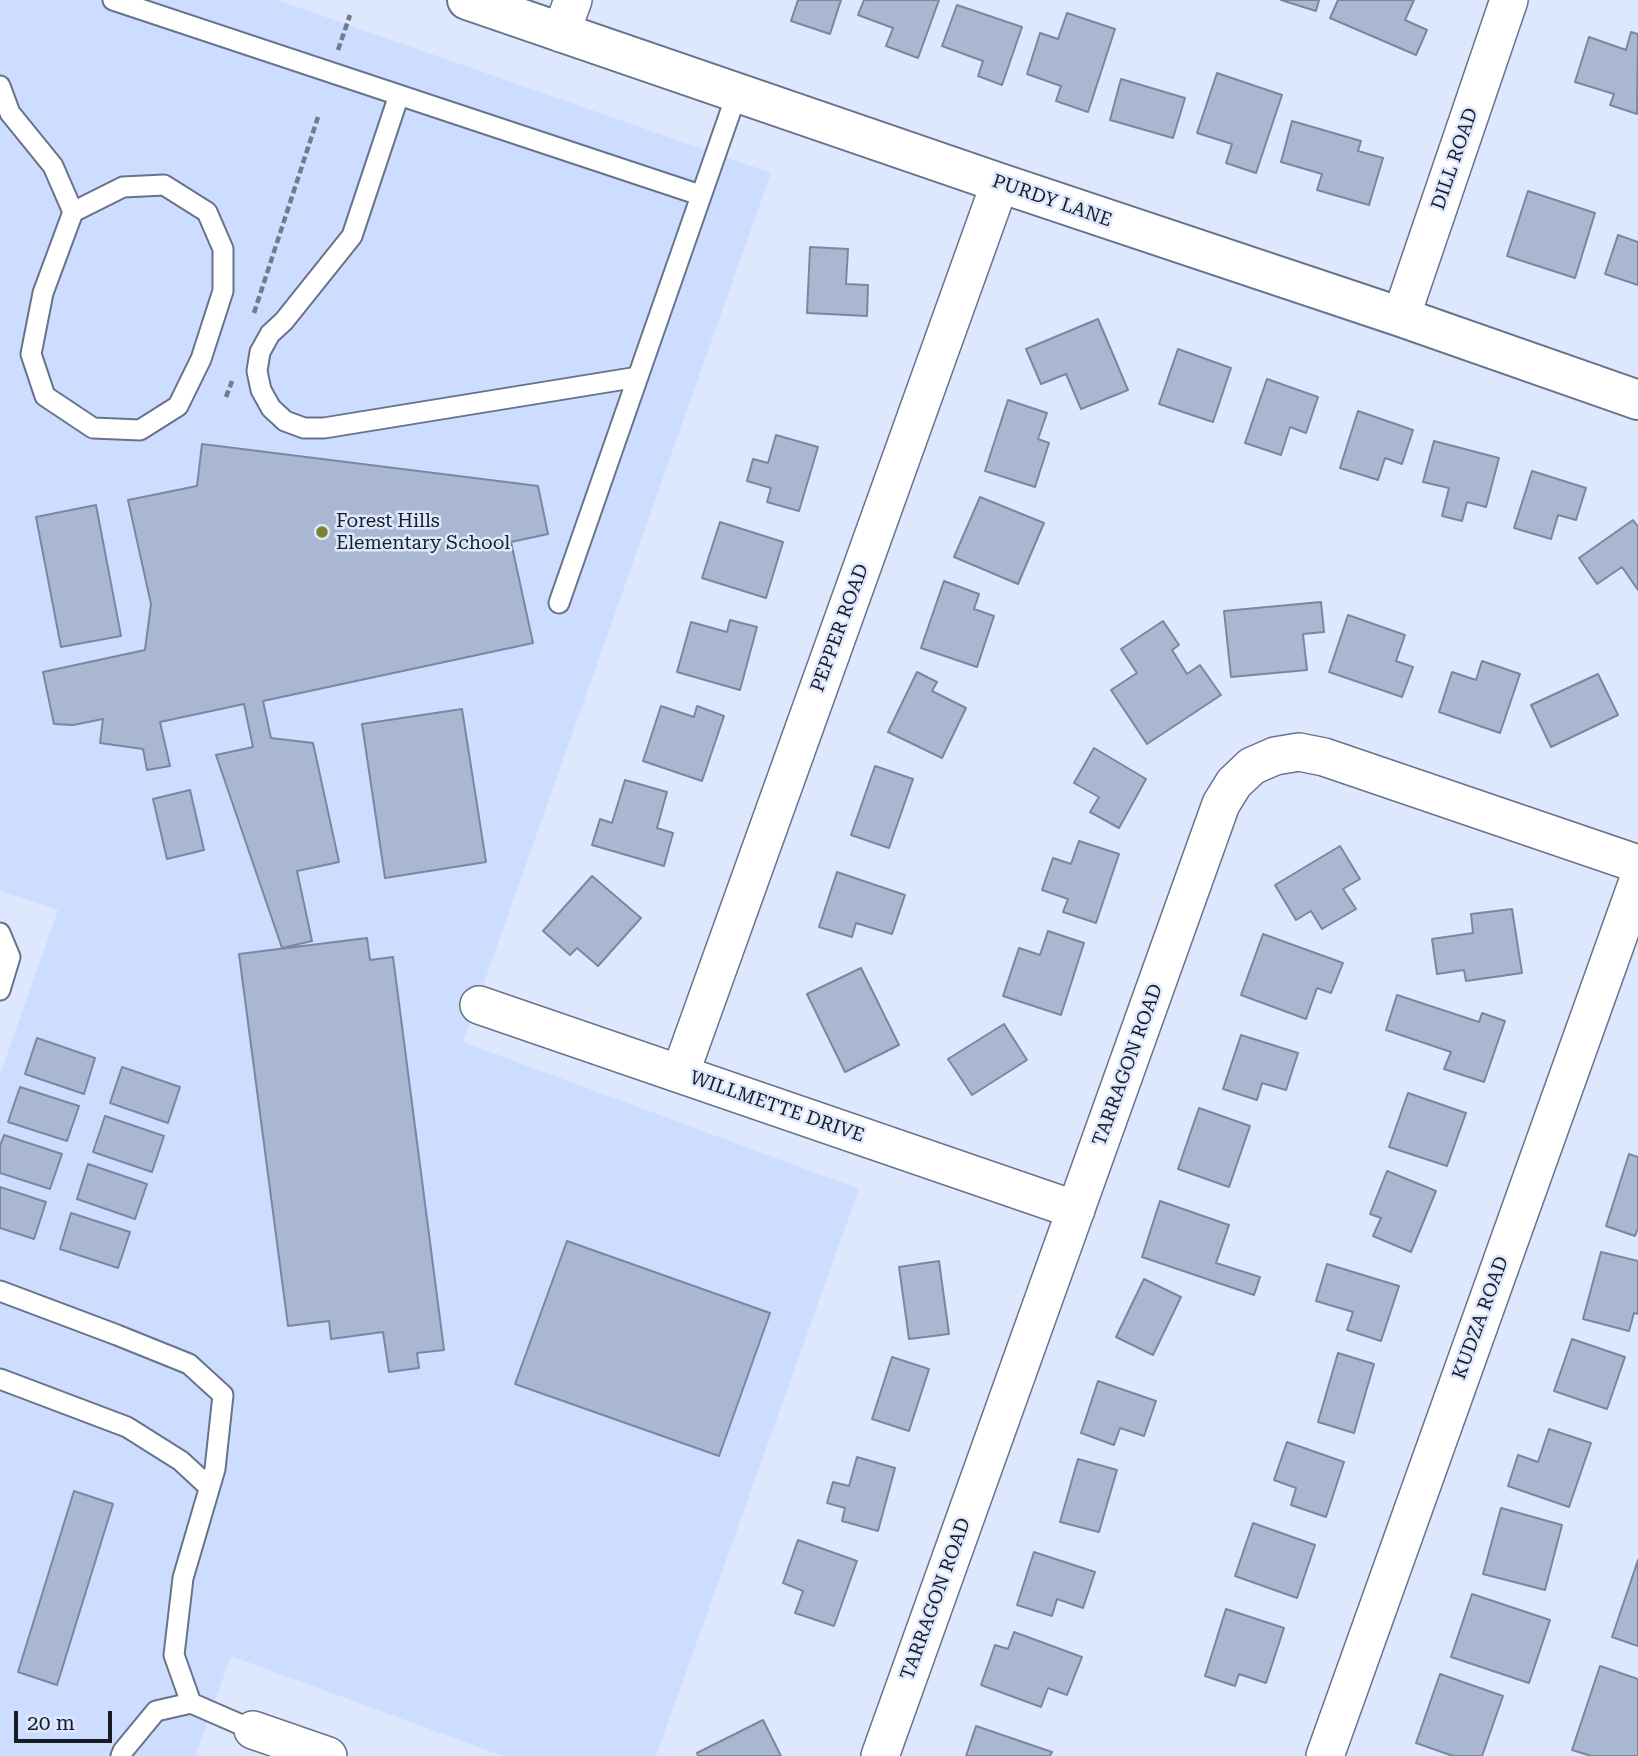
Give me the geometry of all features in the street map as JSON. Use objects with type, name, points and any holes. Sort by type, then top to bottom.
[{"type":"street","name":"PURDY LANE","points":[[467,0],[567,16],[737,93],[1401,317],[1638,400]]},
{"type":"street","name":"DILL ROAD","points":[[1401,317],[1509,0]]},
{"type":"street","name":"PEPPER ROAD","points":[[680,1074],[1000,183]]},
{"type":"street","name":"TARRAGON ROAD","points":[[880,1756],[1221,804],[1234,783],[1252,766],[1275,755],[1300,752],[1324,757],[1638,864]]},
{"type":"street","name":"KUDZA ROAD","points":[[1325,1756],[1638,881]]},
{"type":"street","name":"WILLMETTE DRIVE","points":[[479,1005],[1076,1210]]},
{"type":"street","points":[[253,1730],[328,1756]]},
{"type":"lane","points":[[113,0],[701,195]]},
{"type":"lane","points":[[0,86],[10,113],[53,166],[73,212],[43,293],[31,354],[45,396],[93,428],[140,430],[178,406],[201,359],[222,291],[223,249],[207,212],[164,185],[123,187],[73,212]]},
{"type":"lane","points":[[559,603],[737,93]]},
{"type":"lane","points":[[399,95],[352,236],[284,321],[270,334],[260,352],[257,371],[261,390],[271,408],[285,421],[304,428],[324,428],[638,377]]},
{"type":"lane","points":[[0,933],[10,957],[0,990]]},
{"type":"lane","points":[[0,1291],[189,1364],[223,1395],[215,1469],[183,1578],[174,1655],[191,1703]]},
{"type":"lane","points":[[0,1379],[127,1427],[181,1461],[209,1487]]},
{"type":"lane","points":[[121,1756],[156,1711],[191,1703],[253,1730]]},
{"type":"path","points":[[336,58],[351,15]]},
{"type":"path","points":[[251,321],[318,117]]},
{"type":"path","points":[[226,397],[235,372]]},
{"type":"shaded area","name":"Forest Hills Elementary School","points":[[0,0],[277,0],[771,173],[463,1042],[859,1189],[656,1756],[503,1756],[231,1656],[195,1756],[0,1756],[0,1075],[58,910],[0,891]]},
{"type":"building","points":[[798,0],[841,0],[830,34],[791,21]]},
{"type":"building","points":[[864,0],[939,0],[918,58],[886,46],[893,28],[858,15]]},
{"type":"building","points":[[1281,0],[1319,0],[1316,11]]},
{"type":"building","points":[[1338,0],[1414,0],[1405,20],[1427,30],[1416,55],[1330,18]]},
{"type":"building","points":[[957,5],[1022,27],[1002,85],[978,76],[983,61],[942,46]]},
{"type":"building","points":[[1067,13],[1115,29],[1088,112],[1056,101],[1061,86],[1027,74],[1040,33],[1058,39]]},
{"type":"building","points":[[1631,32],[1638,34],[1637,114],[1610,105],[1614,94],[1575,82],[1589,37],[1626,50]]},
{"type":"building","points":[[1217,73],[1282,95],[1256,173],[1226,163],[1232,144],[1197,133]]},
{"type":"building","points":[[1121,79],[1185,98],[1173,138],[1110,120]]},
{"type":"building","points":[[1292,121],[1361,141],[1358,151],[1383,158],[1369,205],[1317,190],[1322,174],[1281,162]]},
{"type":"building","points":[[1528,191],[1595,213],[1575,278],[1507,256]]},
{"type":"building","points":[[1618,235],[1638,242],[1638,285],[1605,274]]},
{"type":"building","points":[[810,247],[848,249],[846,284],[868,285],[867,316],[807,313]]},
{"type":"building","points":[[1098,319],[1128,390],[1081,409],[1066,374],[1041,384],[1026,349]]},
{"type":"building","points":[[1178,349],[1231,368],[1213,422],[1159,404]]},
{"type":"building","points":[[1267,379],[1318,397],[1306,433],[1290,427],[1281,455],[1245,443]]},
{"type":"building","points":[[1008,400],[1047,413],[1038,439],[1049,443],[1035,487],[985,471]]},
{"type":"building","points":[[1358,411],[1413,430],[1402,464],[1385,458],[1378,480],[1340,468]]},
{"type":"building","points":[[776,435],[818,447],[799,511],[767,502],[771,488],[747,481],[753,459],[768,463]]},
{"type":"building","points":[[1434,441],[1499,458],[1486,507],[1467,502],[1462,521],[1442,516],[1449,488],[1423,482]]},
{"type":"building","points":[[202,444],[538,486],[548,534],[511,542],[533,643],[263,701],[271,738],[313,743],[339,862],[297,871],[312,941],[282,948],[216,755],[253,747],[244,704],[160,722],[170,766],[147,770],[143,749],[100,743],[103,719],[73,725],[54,724],[43,672],[145,650],[151,604],[128,500],[197,486]]},
{"type":"building","points":[[1532,471],[1586,488],[1576,520],[1558,515],[1551,539],[1514,528]]},
{"type":"building","points":[[980,497],[1044,523],[1018,584],[954,557]]},
{"type":"building","points":[[96,505],[121,636],[61,647],[36,517]]},
{"type":"building","points":[[1633,520],[1638,527],[1638,590],[1622,567],[1597,584],[1579,558]]},
{"type":"building","points":[[720,522],[783,542],[766,598],[702,578]]},
{"type":"building","points":[[944,581],[979,594],[974,609],[994,616],[977,667],[921,648]]},
{"type":"building","points":[[1321,602],[1324,632],[1303,634],[1307,670],[1231,677],[1224,611]]},
{"type":"building","points":[[1348,615],[1405,635],[1396,661],[1413,667],[1402,697],[1329,672]]},
{"type":"building","points":[[730,620],[757,627],[740,690],[677,672],[691,622],[727,632]]},
{"type":"building","points":[[1163,621],[1179,645],[1172,650],[1187,674],[1200,665],[1221,695],[1147,744],[1111,690],[1137,673],[1121,649]]},
{"type":"building","points":[[1482,661],[1520,674],[1500,733],[1439,712],[1452,672],[1476,680]]},
{"type":"building","points":[[917,672],[937,682],[932,691],[966,708],[942,758],[888,732]]},
{"type":"building","points":[[1598,674],[1618,715],[1551,747],[1531,705]]},
{"type":"building","points":[[661,706],[694,717],[697,706],[724,716],[702,781],[643,761]]},
{"type":"building","points":[[462,709],[486,862],[385,878],[362,724]]},
{"type":"building","points":[[1094,748],[1146,779],[1119,828],[1090,812],[1099,797],[1074,783]]},
{"type":"building","points":[[875,766],[913,779],[889,848],[851,835]]},
{"type":"building","points":[[625,780],[667,792],[657,828],[673,833],[664,866],[592,845],[600,819],[612,823]]},
{"type":"building","points":[[190,790],[204,850],[167,859],[153,799]]},
{"type":"building","points":[[1079,841],[1119,854],[1096,923],[1063,912],[1068,899],[1042,890],[1053,858],[1071,864]]},
{"type":"building","points":[[1340,846],[1360,879],[1343,889],[1356,909],[1322,929],[1311,911],[1296,920],[1275,885]]},
{"type":"building","points":[[837,872],[905,895],[892,934],[856,923],[852,937],[819,927]]},
{"type":"building","points":[[592,876],[641,918],[598,966],[577,948],[570,955],[543,931]]},
{"type":"building","points":[[1512,909],[1522,973],[1466,981],[1464,970],[1437,974],[1432,939],[1473,933],[1471,914]]},
{"type":"building","points":[[1048,931],[1084,943],[1061,1015],[1003,996],[1019,948],[1040,955]]},
{"type":"building","points":[[1263,934],[1343,963],[1331,993],[1317,988],[1306,1019],[1241,995]]},
{"type":"building","points":[[367,938],[370,960],[393,957],[444,1350],[417,1353],[419,1368],[389,1372],[383,1332],[331,1339],[329,1321],[288,1326],[239,954]]},
{"type":"building","points":[[861,968],[899,1045],[845,1072],[807,994]]},
{"type":"building","points":[[1397,995],[1479,1022],[1482,1013],[1505,1021],[1484,1082],[1444,1069],[1451,1052],[1386,1030]]},
{"type":"building","points":[[1004,1024],[1027,1060],[972,1095],[948,1059]]},
{"type":"building","points":[[1241,1035],[1298,1053],[1286,1090],[1262,1083],[1257,1100],[1223,1089]]},
{"type":"building","points":[[37,1038],[95,1058],[84,1094],[25,1074]]},
{"type":"building","points":[[122,1067],[180,1087],[168,1123],[110,1103]]},
{"type":"building","points":[[20,1087],[79,1106],[67,1141],[8,1122]]},
{"type":"building","points":[[1408,1093],[1466,1113],[1447,1166],[1389,1147]]},
{"type":"building","points":[[1199,1108],[1250,1126],[1229,1187],[1178,1169]]},
{"type":"building","points":[[105,1116],[164,1136],[152,1172],[93,1152]]},
{"type":"building","points":[[4,1135],[62,1154],[50,1189],[0,1173],[0,1146]]},
{"type":"building","points":[[1629,1154],[1638,1157],[1638,1228],[1635,1236],[1606,1226]]},
{"type":"building","points":[[88,1164],[147,1184],[135,1219],[77,1199]]},
{"type":"building","points":[[1387,1171],[1436,1191],[1411,1252],[1373,1236],[1381,1218],[1370,1214]]},
{"type":"building","points":[[0,1187],[46,1202],[34,1239],[0,1228]]},
{"type":"building","points":[[1160,1201],[1229,1225],[1216,1263],[1260,1277],[1254,1295],[1142,1257]]},
{"type":"building","points":[[71,1213],[130,1232],[118,1268],[60,1249]]},
{"type":"building","points":[[567,1241],[770,1313],[719,1456],[515,1384]]},
{"type":"building","points":[[1601,1252],[1638,1261],[1638,1314],[1634,1313],[1629,1331],[1583,1319]]},
{"type":"building","points":[[939,1261],[949,1334],[909,1339],[899,1267]]},
{"type":"building","points":[[1327,1264],[1399,1286],[1381,1341],[1347,1330],[1353,1312],[1316,1301]]},
{"type":"building","points":[[1144,1279],[1181,1297],[1153,1355],[1116,1337]]},
{"type":"building","points":[[1572,1339],[1625,1357],[1607,1409],[1554,1391]]},
{"type":"building","points":[[1338,1353],[1374,1364],[1354,1433],[1318,1422]]},
{"type":"building","points":[[892,1357],[929,1369],[909,1431],[872,1419]]},
{"type":"building","points":[[1098,1381],[1156,1401],[1144,1436],[1120,1428],[1114,1445],[1081,1433]]},
{"type":"building","points":[[1549,1429],[1591,1443],[1569,1507],[1508,1486],[1518,1455],[1538,1462]]},
{"type":"building","points":[[1287,1442],[1344,1462],[1326,1517],[1291,1505],[1296,1488],[1274,1480]]},
{"type":"building","points":[[857,1457],[895,1468],[878,1531],[842,1521],[845,1508],[827,1503],[833,1482],[849,1486]]},
{"type":"building","points":[[1078,1459],[1117,1470],[1099,1532],[1060,1522]]},
{"type":"building","points":[[74,1491],[113,1504],[57,1685],[18,1672]]},
{"type":"building","points":[[1501,1508],[1562,1525],[1545,1590],[1483,1574]]},
{"type":"building","points":[[1253,1523],[1315,1545],[1297,1598],[1235,1576]]},
{"type":"building","points":[[798,1540],[857,1561],[834,1626],[795,1613],[803,1591],[783,1583]]},
{"type":"building","points":[[1034,1552],[1095,1572],[1083,1608],[1057,1599],[1052,1616],[1017,1605]]},
{"type":"building","points":[[1638,1560],[1638,1646],[1612,1637]]},
{"type":"building","points":[[1472,1594],[1550,1620],[1529,1683],[1451,1657]]},
{"type":"building","points":[[1226,1609],[1284,1628],[1266,1683],[1239,1674],[1235,1686],[1205,1676]]},
{"type":"building","points":[[1014,1632],[1082,1657],[1067,1695],[1048,1688],[1041,1707],[981,1685],[995,1645],[1008,1649]]},
{"type":"building","points":[[1600,1666],[1638,1679],[1638,1756],[1591,1756],[1572,1750]]},
{"type":"building","points":[[1440,1674],[1503,1696],[1482,1756],[1453,1756],[1416,1743]]},
{"type":"building","points":[[763,1720],[781,1756],[698,1756],[697,1753]]},
{"type":"building","points":[[976,1726],[1052,1752],[1050,1756],[966,1756]]},
{"type":"place","name":"Forest Hills Elementary School","points":[[322,532]]}]
